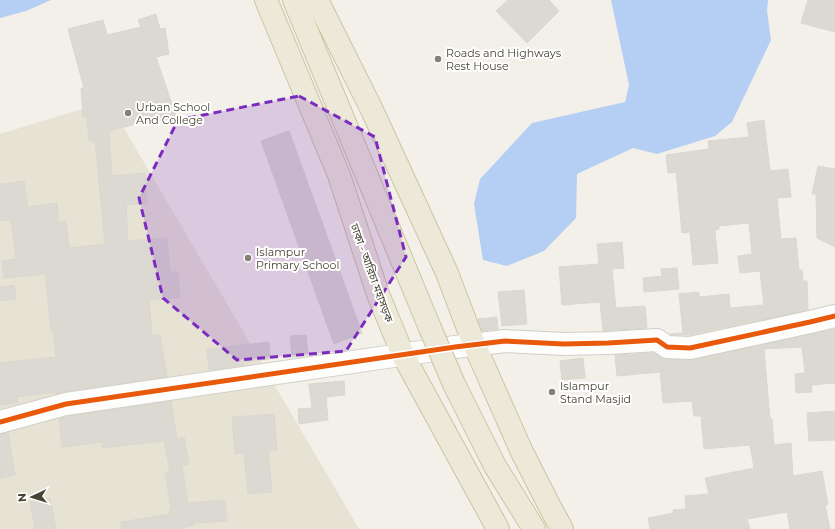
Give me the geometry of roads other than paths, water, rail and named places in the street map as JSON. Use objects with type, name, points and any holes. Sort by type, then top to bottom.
[{"type":"highway","name":"ঢাকা - আরিচা মহাসড়ক","points":[[267,3],[339,175],[378,294],[403,354],[498,529]]},
{"type":"highway","points":[[303,3],[430,328],[454,384],[495,466],[534,529]]},
{"type":"highway","points":[[303,3],[372,110],[444,266],[474,344],[521,450],[562,529]]},
{"type":"street","points":[[0,422],[66,404],[474,344],[505,341],[579,344],[658,340],[667,347],[690,348],[835,316]]},
{"type":"water","points":[[0,0],[51,0],[26,11],[0,18]]},
{"type":"water","points":[[611,0],[768,0],[767,11],[771,40],[732,122],[715,136],[657,154],[633,148],[577,174],[576,218],[544,251],[507,266],[483,260],[474,204],[480,179],[532,123],[625,102],[629,85]]},
{"type":"place","name":"Roads and Highways Rest House","points":[[438,59]]},
{"type":"place","name":"Urban School And College","points":[[128,113]]},
{"type":"place","name":"Islampur Primary School","points":[[248,258]]},
{"type":"place","name":"Islampur Stand Masjid","points":[[552,392]]}]
